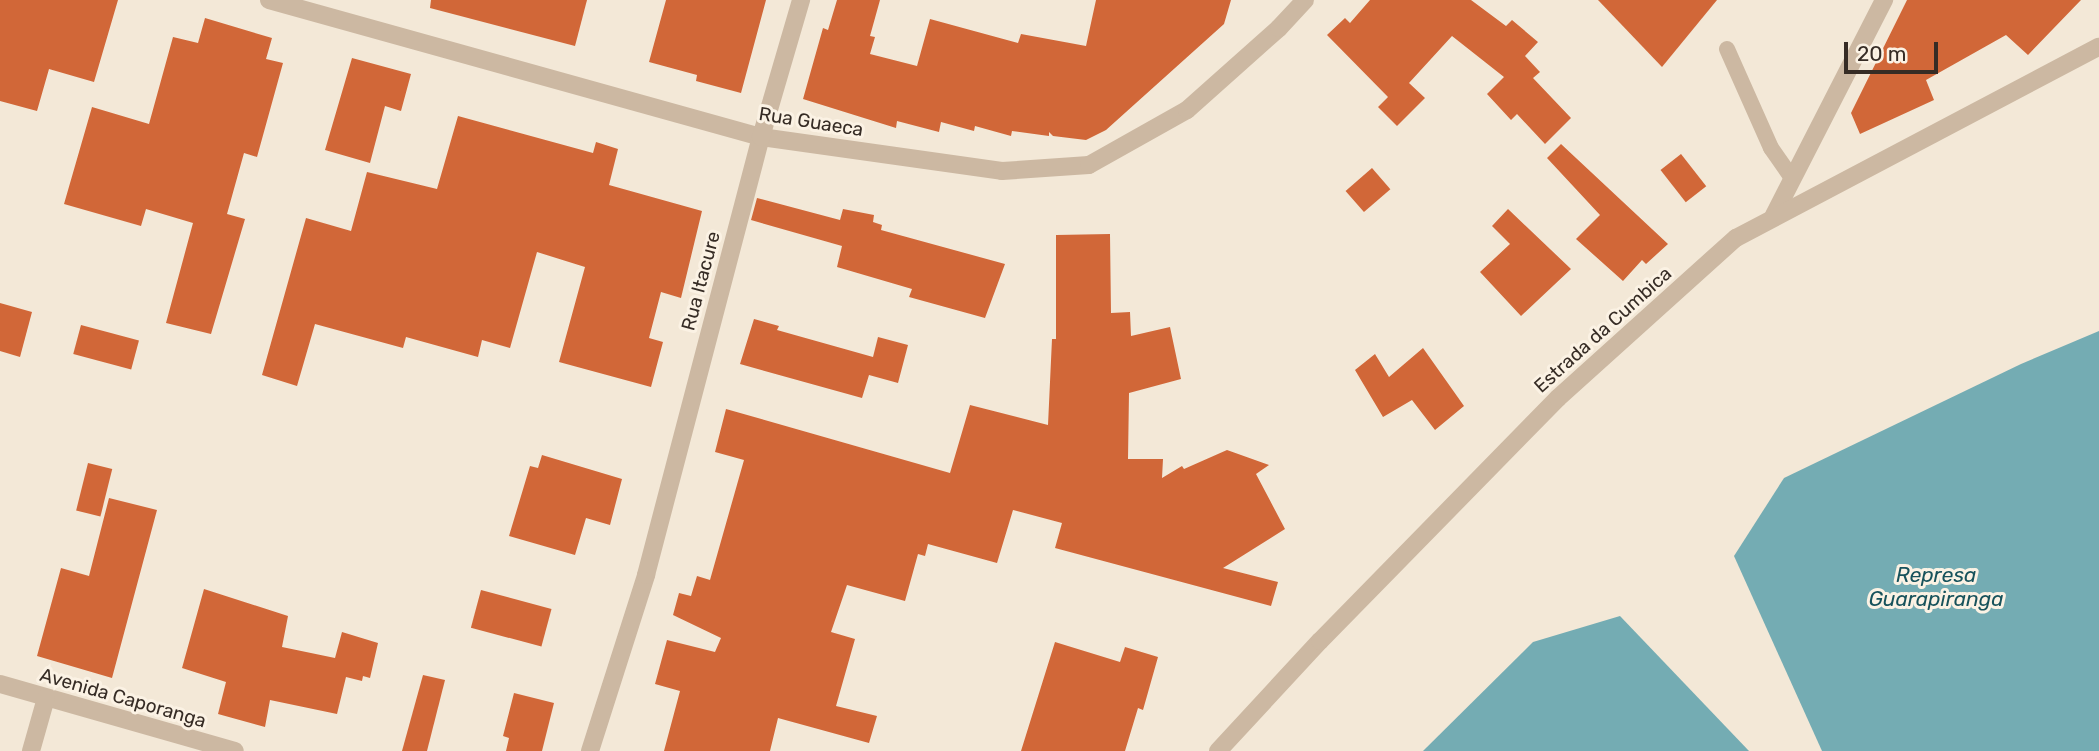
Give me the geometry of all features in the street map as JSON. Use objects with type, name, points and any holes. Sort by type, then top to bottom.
[{"type":"street","name":"Rua Guaeca","points":[[269,0],[761,137],[1002,171],[1089,165],[1187,110],[1279,28],[1305,0]]},
{"type":"street","name":"Rua Itacure","points":[[590,751],[646,575],[761,137],[801,0]]},
{"type":"street","points":[[1774,215],[1884,0]]},
{"type":"street","name":"Estrada da Cumbica","points":[[1218,751],[1320,641],[1558,398],[1736,238],[1774,215],[2099,47]]},
{"type":"street","name":"Avenida Caporanga","points":[[0,684],[235,751]]},
{"type":"street","points":[[31,751],[46,698]]},
{"type":"lane","points":[[1727,49],[1771,148],[1792,178]]},
{"type":"water","name":"Represa Guarapiranga","points":[[2099,331],[2099,751],[1822,751],[1734,556],[1784,478],[2021,364]]},
{"type":"water","points":[[1620,616],[1749,751],[1423,751],[1533,642]]},
{"type":"building","points":[[0,0],[118,0],[94,82],[49,69],[37,111],[0,101]]},
{"type":"building","points":[[431,0],[587,0],[575,46],[430,8]]},
{"type":"building","points":[[666,0],[766,0],[741,93],[696,81],[697,75],[649,62]]},
{"type":"building","points":[[837,0],[880,0],[870,36],[875,37],[870,54],[917,66],[930,19],[1018,43],[1021,34],[1086,46],[1096,0],[1231,0],[1224,24],[1106,130],[1086,140],[1053,136],[1049,132],[1049,136],[1012,131],[1011,136],[975,126],[974,131],[941,122],[939,132],[897,121],[896,128],[803,99],[823,28],[828,30]]},
{"type":"building","points":[[1370,0],[1471,0],[1506,26],[1512,20],[1538,42],[1525,56],[1540,72],[1533,78],[1571,118],[1545,144],[1517,114],[1511,120],[1487,94],[1504,77],[1452,36],[1409,83],[1425,98],[1397,126],[1378,107],[1388,97],[1327,35],[1345,18],[1350,23]]},
{"type":"building","points":[[1598,0],[1717,0],[1662,67]]},
{"type":"building","points":[[1907,0],[2081,0],[2028,55],[2006,35],[1926,80],[1934,100],[1860,134],[1851,113]]},
{"type":"building","points":[[205,18],[272,38],[266,59],[283,63],[257,157],[244,153],[227,214],[245,219],[211,334],[166,323],[193,223],[146,209],[141,226],[64,204],[92,107],[149,124],[173,37],[198,43]]},
{"type":"building","points":[[352,58],[411,74],[401,111],[385,106],[370,163],[325,150]]},
{"type":"building","points":[[458,116],[593,153],[596,142],[618,149],[609,185],[702,211],[681,298],[661,292],[649,338],[663,342],[651,387],[559,362],[585,267],[537,252],[510,348],[482,340],[478,357],[406,337],[403,348],[315,324],[297,386],[262,375],[306,218],[351,231],[367,172],[437,189]]},
{"type":"building","points":[[1561,144],[1668,244],[1646,264],[1642,260],[1623,281],[1576,239],[1600,215],[1547,158]]},
{"type":"building","points":[[1681,154],[1706,186],[1686,202],[1661,170]]},
{"type":"building","points":[[1372,168],[1390,189],[1364,212],[1346,191]]},
{"type":"building","points":[[757,198],[840,220],[843,209],[874,215],[873,222],[882,225],[881,230],[1005,264],[985,318],[909,297],[912,289],[837,267],[842,246],[751,220]]},
{"type":"building","points":[[1508,209],[1571,269],[1521,316],[1480,272],[1510,244],[1492,226]]},
{"type":"building","points":[[1110,234],[1111,313],[1130,312],[1131,336],[1170,327],[1181,379],[1129,393],[1128,459],[1163,459],[1162,478],[1182,466],[1184,469],[1227,450],[1269,465],[1256,474],[1285,529],[1223,568],[1278,582],[1271,606],[1055,548],[1062,523],[1013,510],[997,563],[928,544],[925,556],[918,554],[905,601],[847,585],[831,632],[855,639],[836,706],[877,716],[869,743],[778,718],[770,751],[664,751],[680,691],[655,684],[667,640],[715,652],[721,638],[673,615],[679,593],[691,596],[697,576],[710,580],[744,460],[715,452],[726,409],[950,473],[970,405],[1048,425],[1052,339],[1056,339],[1056,235]]},
{"type":"building","points":[[0,303],[32,312],[20,357],[0,351]]},
{"type":"building","points":[[754,319],[779,326],[777,330],[873,357],[878,337],[908,345],[898,383],[869,375],[862,398],[740,364]]},
{"type":"building","points":[[81,325],[139,341],[131,370],[73,354]]},
{"type":"building","points":[[1423,348],[1464,406],[1435,430],[1412,400],[1383,417],[1355,370],[1375,354],[1389,377]]},
{"type":"building","points":[[542,455],[622,479],[610,525],[586,518],[575,555],[509,536],[530,466],[538,468]]},
{"type":"building","points":[[88,463],[112,469],[100,517],[76,511]]},
{"type":"building","points":[[109,498],[157,510],[112,678],[37,656],[61,568],[89,576]]},
{"type":"building","points":[[204,589],[288,616],[282,647],[335,658],[342,632],[378,643],[370,678],[363,676],[362,681],[346,677],[337,714],[270,700],[265,727],[218,714],[226,682],[182,668]]},
{"type":"building","points":[[481,590],[552,609],[541,647],[471,628]]},
{"type":"building","points":[[1055,642],[1120,662],[1125,647],[1158,657],[1143,710],[1138,708],[1125,751],[1021,751]]},
{"type":"building","points":[[423,675],[445,680],[427,751],[402,751]]},
{"type":"building","points":[[514,693],[554,703],[542,751],[506,751],[509,738],[503,736]]}]
